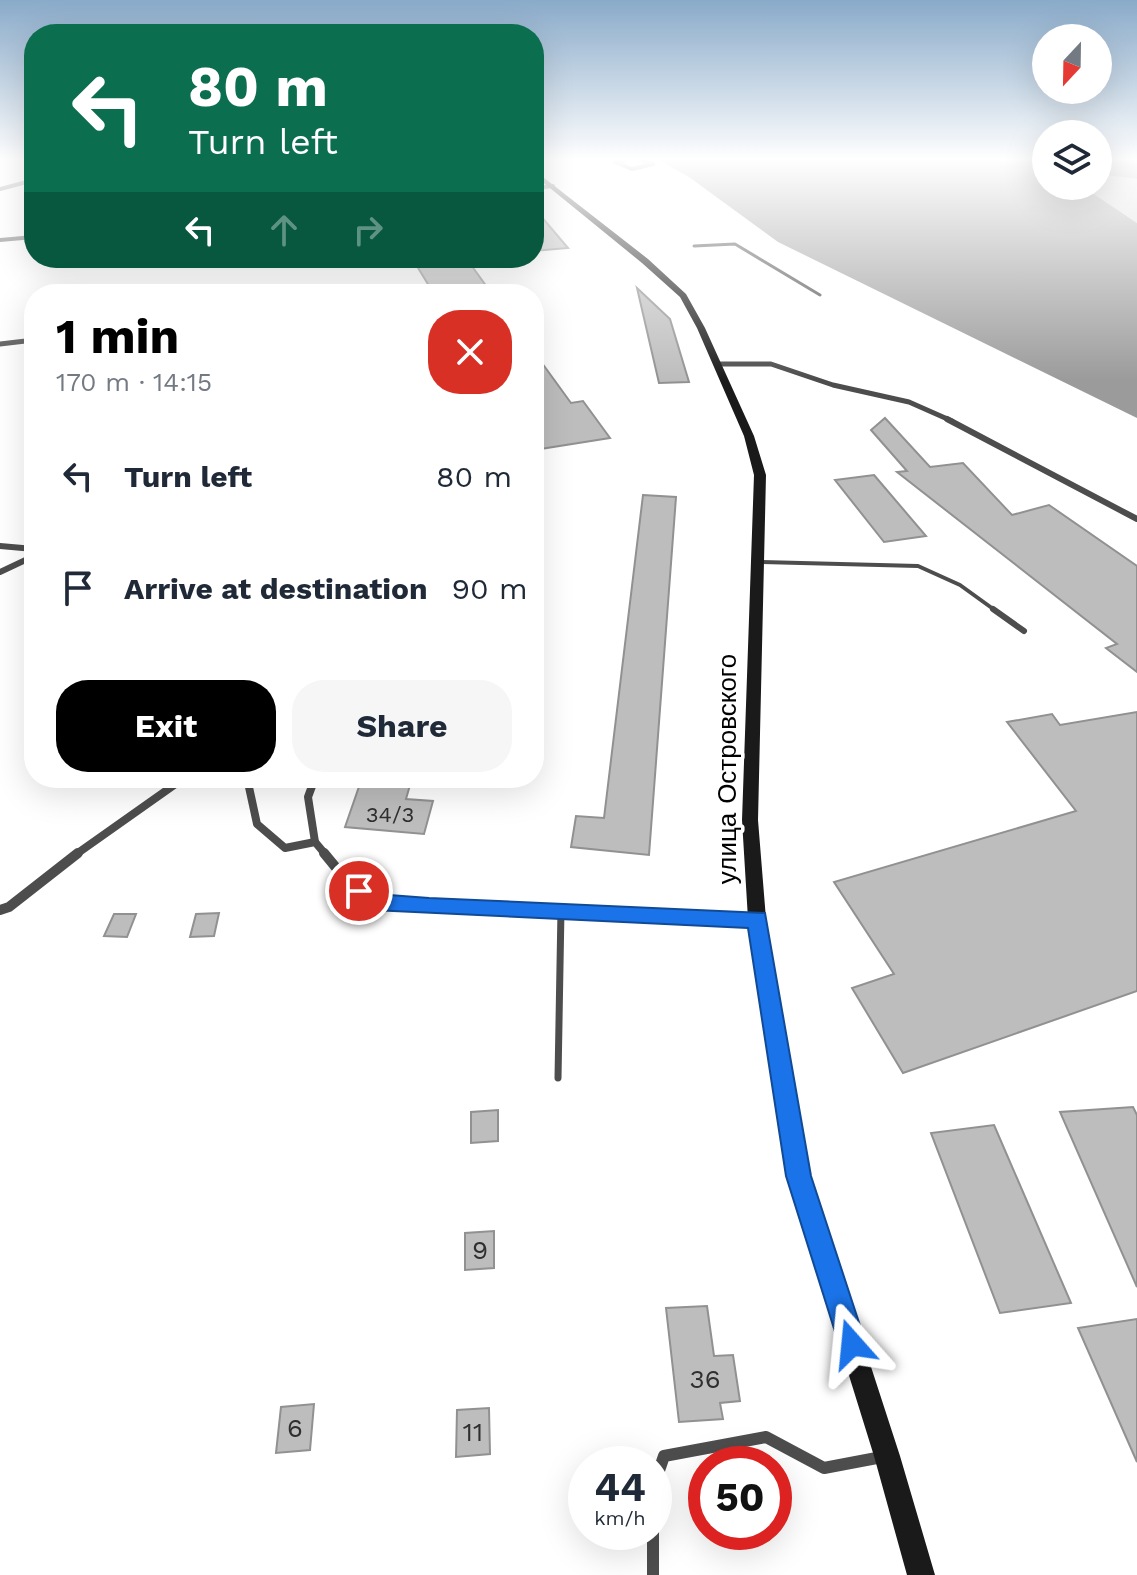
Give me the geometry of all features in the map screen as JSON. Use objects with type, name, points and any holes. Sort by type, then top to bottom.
[{"type":"main road","name":"улица Островского","points":[[608,232],[683,296],[749,436],[760,475],[755,562],[750,820],[757,919],[798,1176],[887,1456],[921,1575]]},
{"type":"street","points":[[0,240],[24,238]]},
{"type":"street","points":[[0,344],[24,341]]},
{"type":"street","points":[[717,364],[771,364],[862,393],[909,402],[980,434],[1137,519]]},
{"type":"street","points":[[0,546],[24,548]]},
{"type":"street","points":[[0,572],[24,561]]},
{"type":"street","points":[[0,910],[9,907],[87,846],[170,788]]},
{"type":"street","points":[[249,788],[257,824],[285,848],[315,842]]},
{"type":"street","points":[[311,788],[308,797],[315,842],[347,881],[372,902],[757,919]]},
{"type":"street","points":[[672,1455],[766,1437],[824,1468],[887,1456]]},
{"type":"street","points":[[653,1550],[653,1575]]},
{"type":"lane","points":[[694,246],[735,244],[820,295]]},
{"type":"lane","points":[[755,562],[918,566],[960,585],[1024,631]]},
{"type":"lane","points":[[558,1078],[561,910]]},
{"type":"shaded area","points":[[765,232],[1137,232],[1137,418],[778,242]]},
{"type":"building","points":[[544,232],[555,232],[568,248],[544,250]]},
{"type":"building","points":[[418,268],[473,268],[485,284],[428,284]]},
{"type":"building","points":[[637,288],[670,319],[689,382],[659,383]]},
{"type":"building","points":[[544,366],[571,403],[583,401],[610,438],[544,448]]},
{"type":"building","points":[[885,418],[930,467],[963,463],[1012,515],[1049,505],[1137,566],[1137,672],[1106,648],[1117,644],[897,472],[907,471],[871,430]]},
{"type":"building","points":[[874,475],[926,536],[884,542],[835,480]]},
{"type":"building","points":[[643,495],[676,497],[649,855],[571,847],[576,816],[604,818]]},
{"type":"building","points":[[1137,712],[1137,991],[903,1073],[852,988],[894,974],[834,882],[1076,811],[1007,722],[1052,714],[1060,725]]},
{"type":"building","points":[[359,788],[409,788],[406,799],[433,801],[424,834],[345,827]]},
{"type":"building","points":[[219,913],[214,936],[190,937],[196,914]]},
{"type":"building","points":[[114,914],[136,914],[127,937],[104,936]]},
{"type":"building","points":[[1133,1107],[1137,1115],[1137,1287],[1060,1112]]},
{"type":"building","points":[[498,1110],[498,1141],[471,1143],[471,1112]]},
{"type":"building","points":[[994,1125],[1071,1303],[1000,1313],[931,1133]]},
{"type":"building","points":[[494,1231],[494,1268],[465,1270],[465,1233]]},
{"type":"building","points":[[707,1306],[714,1356],[733,1355],[740,1401],[720,1403],[723,1419],[679,1422],[666,1308]]},
{"type":"building","points":[[1137,1319],[1137,1462],[1078,1328]]},
{"type":"building","points":[[314,1404],[310,1450],[276,1453],[281,1407]]},
{"type":"building","points":[[489,1408],[490,1454],[456,1457],[457,1410]]},
{"type":"route","points":[[359,891],[372,902],[429,907],[757,919],[798,1176],[852,1344]]}]
